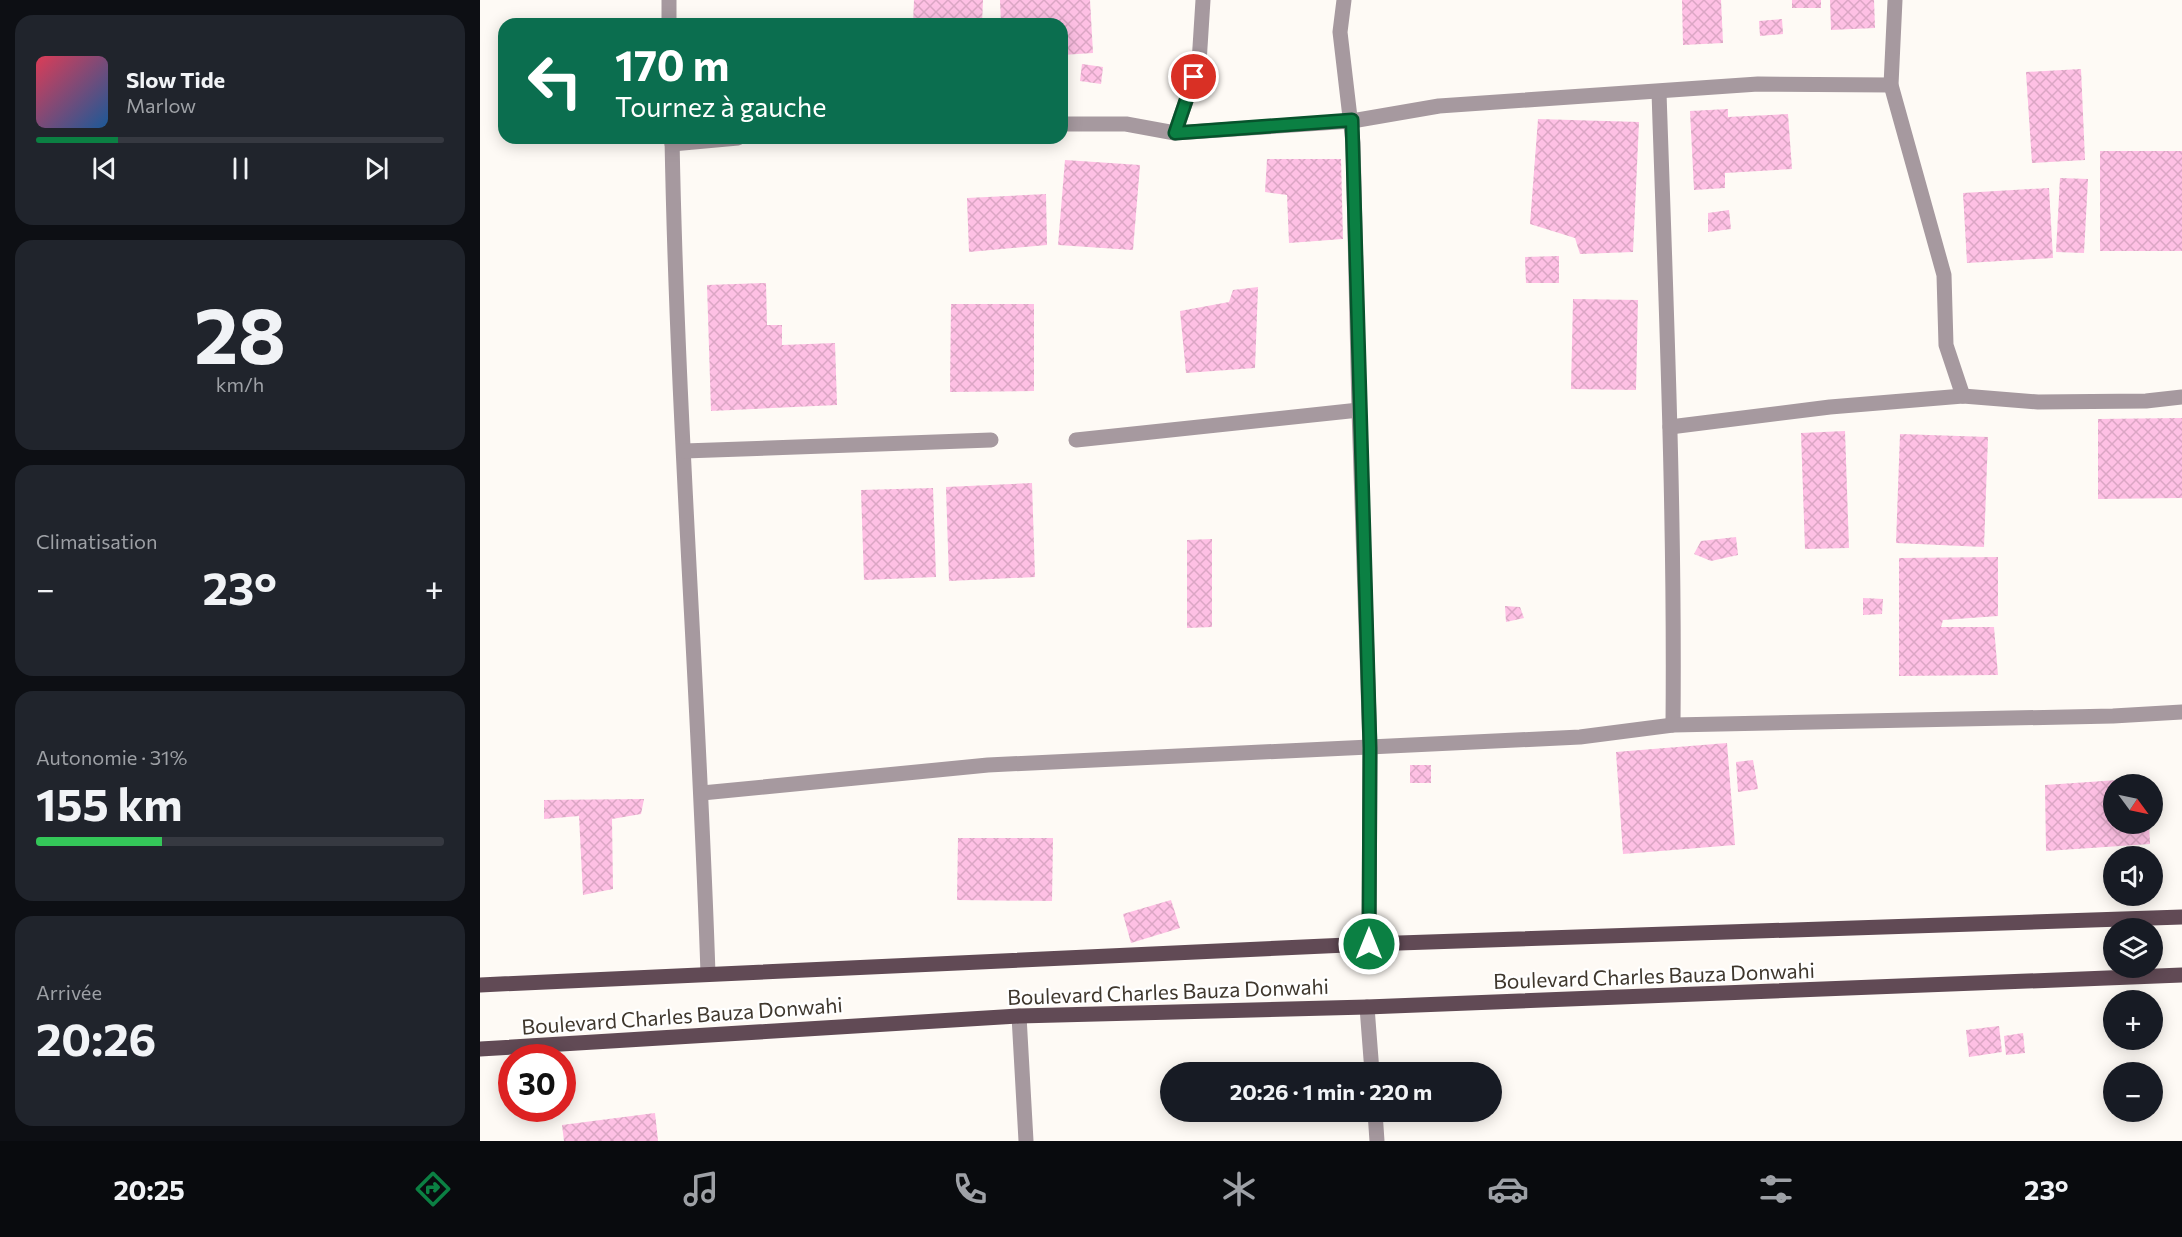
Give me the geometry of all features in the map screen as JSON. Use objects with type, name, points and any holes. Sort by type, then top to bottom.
[{"type":"main road","name":"Boulevard Charles Bauza Donwahi","points":[[480,985],[1369,944],[2182,917]]},
{"type":"main road","name":"Boulevard Charles Bauza Donwahi","points":[[480,1049],[1019,1016],[1367,1007],[2182,975]]},
{"type":"street","points":[[669,0],[669,18]]},
{"type":"street","points":[[1175,133],[1199,63],[1203,0]]},
{"type":"street","points":[[1344,0],[1340,32],[1352,120],[1370,748],[1369,944]]},
{"type":"street","points":[[1895,0],[1891,85],[1944,275],[1946,345],[1963,396]]},
{"type":"street","points":[[1068,124],[1126,124],[1175,133],[1352,120],[1439,106],[1758,84],[1891,85]]},
{"type":"street","points":[[1659,92],[1670,427],[1674,619],[1673,725]]},
{"type":"street","points":[[672,144],[708,974]]},
{"type":"street","points":[[1670,427],[1830,407],[1963,396],[2038,402],[2146,401],[2182,397]]},
{"type":"street","points":[[1076,440],[1359,410]]},
{"type":"street","points":[[684,451],[992,440]]},
{"type":"street","points":[[702,794],[988,765],[1580,737],[1673,725],[2067,717],[2182,712]]},
{"type":"street","points":[[1367,1007],[1371,1062]]},
{"type":"street","points":[[1019,1016],[1026,1141]]},
{"type":"street","points":[[1376,1122],[1377,1141]]},
{"type":"building","points":[[914,0],[983,0],[982,18],[913,18]]},
{"type":"building","points":[[1000,0],[1090,0],[1093,53],[1068,55],[1068,18],[1001,18]]},
{"type":"building","points":[[1682,0],[1721,0],[1723,43],[1683,45]]},
{"type":"building","points":[[1792,0],[1821,0],[1821,8],[1792,8]]},
{"type":"building","points":[[1830,0],[1874,0],[1875,28],[1831,30]]},
{"type":"building","points":[[1782,19],[1783,34],[1760,36],[1759,21]]},
{"type":"building","points":[[1082,64],[1103,67],[1101,84],[1080,81]]},
{"type":"building","points":[[2081,69],[2085,160],[2032,163],[2026,72]]},
{"type":"building","points":[[1728,109],[1728,117],[1788,114],[1792,169],[1725,173],[1725,188],[1694,190],[1690,111]]},
{"type":"building","points":[[1538,119],[1639,122],[1633,252],[1580,254],[1575,238],[1530,224]]},
{"type":"building","points":[[2100,151],[2182,151],[2182,251],[2100,251]]},
{"type":"building","points":[[1267,159],[1341,159],[1343,239],[1289,243],[1287,195],[1265,192]]},
{"type":"building","points":[[1065,160],[1140,165],[1133,250],[1058,245]]},
{"type":"building","points":[[2060,178],[2088,179],[2084,253],[2056,252]]},
{"type":"building","points":[[2049,188],[2053,258],[1967,263],[1963,193]]},
{"type":"building","points":[[1046,194],[1047,245],[969,252],[967,198]]},
{"type":"building","points":[[1729,210],[1731,229],[1708,232],[1708,213]]},
{"type":"building","points":[[1559,256],[1559,283],[1526,283],[1525,257]]},
{"type":"building","points":[[766,283],[767,325],[782,325],[782,345],[835,343],[837,405],[711,411],[707,285]]},
{"type":"building","points":[[1258,287],[1255,368],[1186,373],[1180,311],[1229,302],[1233,290]]},
{"type":"building","points":[[1573,299],[1638,300],[1636,390],[1571,389]]},
{"type":"building","points":[[951,304],[1034,304],[1034,391],[950,392]]},
{"type":"building","points":[[2182,418],[2182,498],[2098,499],[2098,419]]},
{"type":"building","points":[[1845,431],[1849,548],[1805,549],[1801,433]]},
{"type":"building","points":[[1900,434],[1988,437],[1984,547],[1896,543]]},
{"type":"building","points":[[1032,483],[1035,577],[949,581],[946,487]]},
{"type":"building","points":[[933,488],[936,577],[864,580],[861,490]]},
{"type":"building","points":[[1736,537],[1738,555],[1711,561],[1694,554],[1701,541]]},
{"type":"building","points":[[1212,539],[1212,627],[1187,628],[1187,540]]},
{"type":"building","points":[[1998,557],[1998,616],[1943,620],[1941,627],[1994,627],[1998,675],[1899,676],[1899,558]]},
{"type":"building","points":[[1863,598],[1883,599],[1882,614],[1863,615]]},
{"type":"building","points":[[1505,606],[1520,607],[1524,618],[1506,622]]},
{"type":"building","points":[[1727,743],[1735,845],[1623,854],[1616,752]]},
{"type":"building","points":[[1753,760],[1758,789],[1738,792],[1736,762]]},
{"type":"building","points":[[1410,765],[1431,765],[1431,783],[1410,783]]},
{"type":"building","points":[[2103,781],[2103,834],[2150,834],[2150,844],[2046,851],[2045,785]]},
{"type":"building","points":[[644,799],[641,814],[612,819],[613,889],[583,895],[579,816],[544,819],[544,800]]},
{"type":"building","points":[[958,838],[1053,838],[1052,901],[957,900]]},
{"type":"building","points":[[1171,900],[1180,928],[1131,943],[1123,914]]},
{"type":"building","points":[[1999,1026],[2002,1052],[1969,1057],[1966,1030]]},
{"type":"building","points":[[2023,1033],[2025,1053],[2006,1055],[2004,1036]]},
{"type":"building","points":[[655,1113],[658,1141],[564,1141],[562,1125]]},
{"type":"route","points":[[1194,77],[1175,133],[1352,120],[1370,748],[1369,944]]}]
